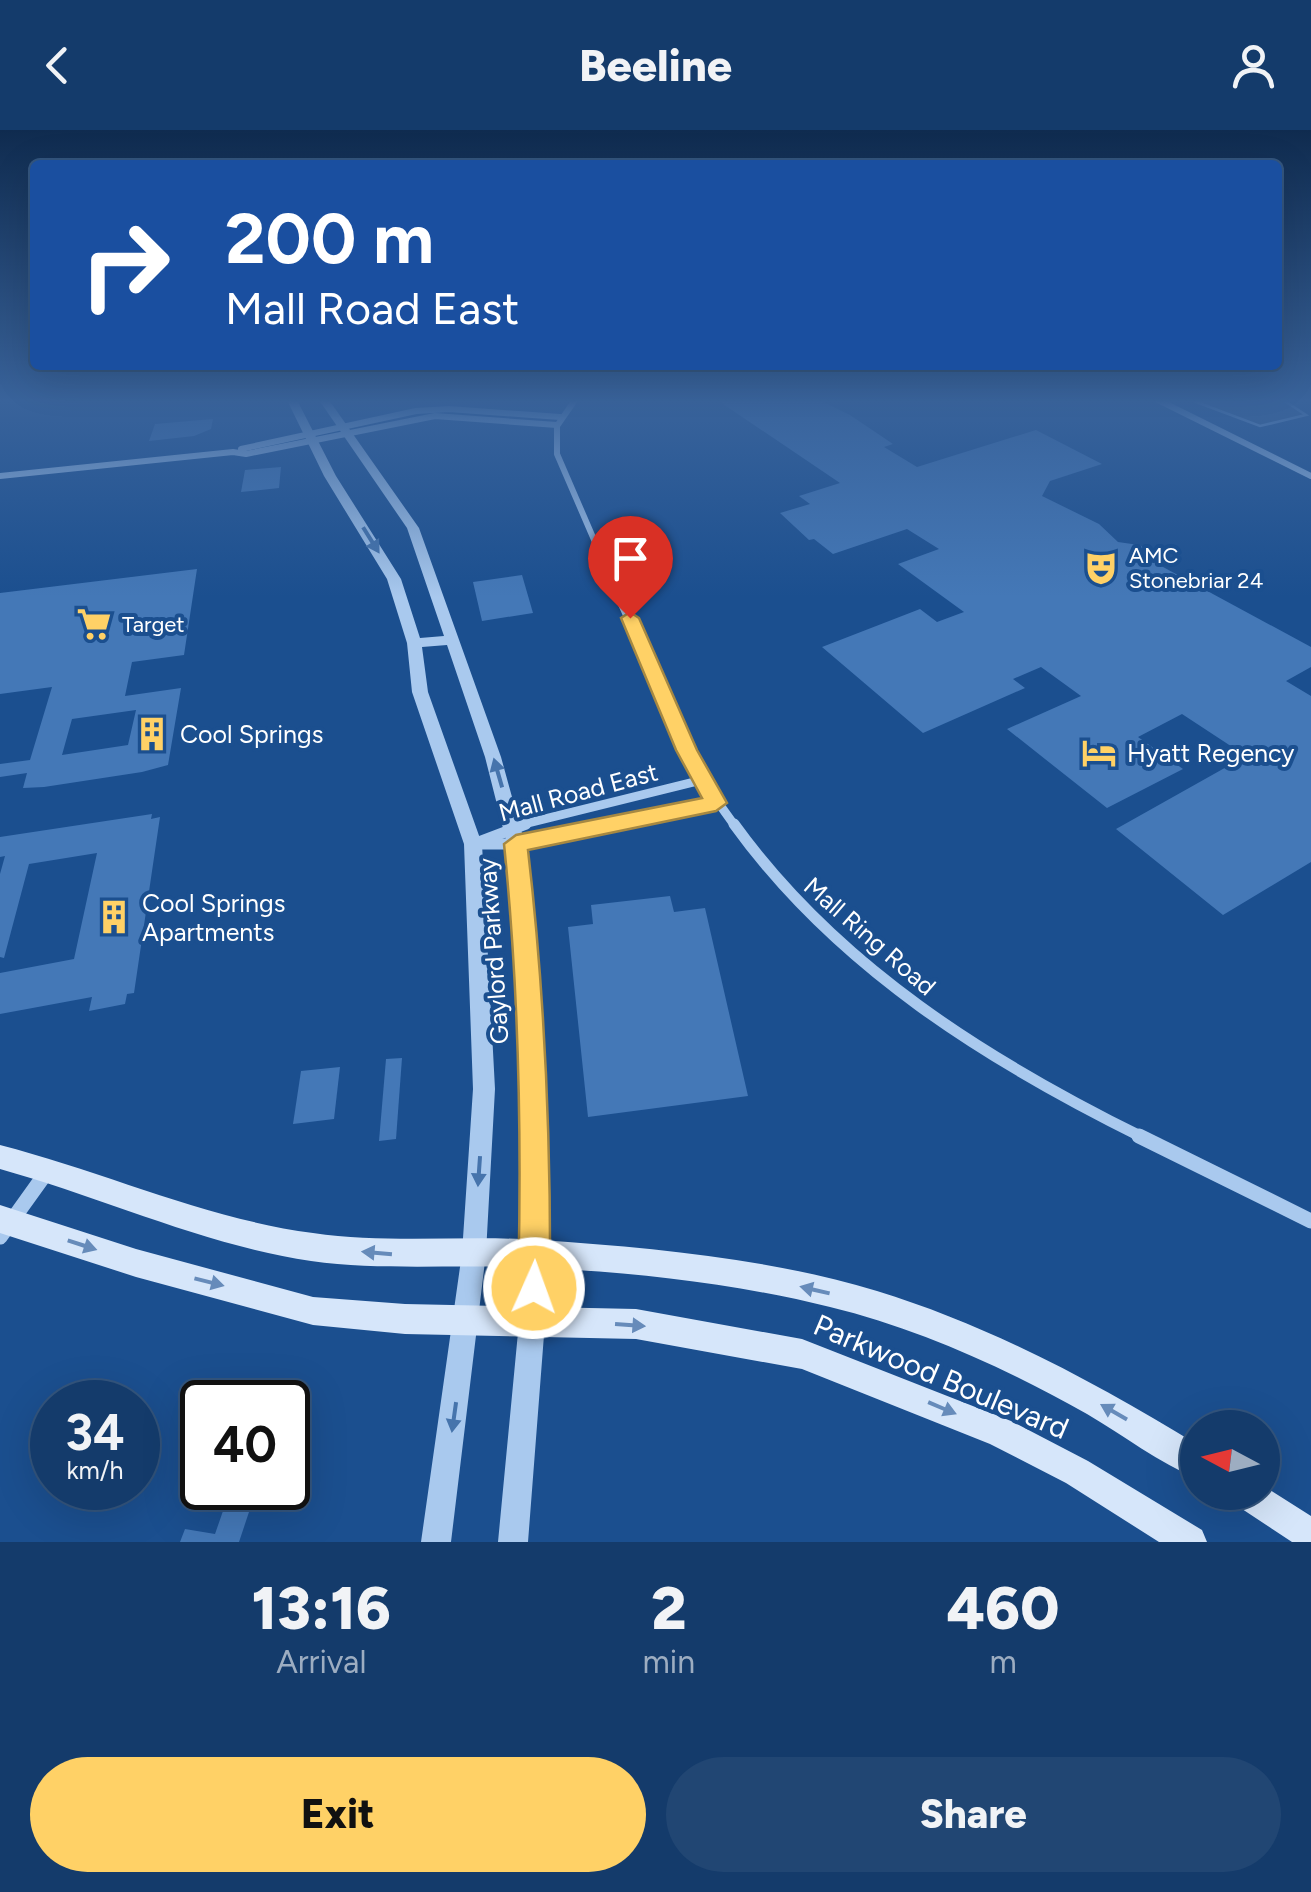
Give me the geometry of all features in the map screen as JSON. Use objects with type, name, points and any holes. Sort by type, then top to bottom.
[{"type":"main road","name":"Parkwood Boulevard","points":[[0,1157],[50,1169],[191,1220],[255,1238],[397,1255],[535,1254],[778,1281],[922,1320],[1113,1410],[1180,1453]]},
{"type":"main road","name":"Parkwood Boulevard","points":[[4,1226],[313,1310],[467,1320],[636,1324],[802,1354],[1000,1432],[1094,1481],[1190,1542]]},
{"type":"main road","points":[[1273,1510],[1311,1534]]},
{"type":"street","points":[[0,476],[98,466]]},
{"type":"street","name":"Gaylord Parkway","points":[[326,466],[394,578],[414,643],[420,692],[473,844],[484,1089],[474,1254],[436,1542]]},
{"type":"street","name":"Gaylord Parkway","points":[[370,466],[414,528],[494,757],[514,835],[526,938],[536,1168],[532,1322],[512,1542]]},
{"type":"street","name":"Mall Ring Road","points":[[561,466],[702,780],[754,856],[812,922],[932,1020],[1082,1109],[1311,1222]]},
{"type":"street","points":[[414,643],[452,640]]},
{"type":"street","name":"Mall Road East","points":[[514,835],[702,780]]},
{"type":"street","name":"Mall Road East","points":[[473,844],[716,803]]},
{"type":"street","points":[[4,1226],[50,1169]]},
{"type":"building","points":[[815,466],[1096,466],[1050,481],[1042,496],[1099,524],[1118,542],[1139,545],[1155,554],[1152,561],[1311,647],[1311,667],[1286,681],[1311,696],[1311,862],[1223,915],[1116,829],[1246,756],[1182,714],[1138,737],[1183,769],[1107,808],[1007,729],[1081,696],[1041,667],[1013,679],[1025,688],[923,733],[822,647],[920,609],[937,622],[964,612],[898,564],[939,549],[907,529],[833,554],[814,539],[809,540],[780,513],[810,504],[799,496],[840,483]]},
{"type":"building","points":[[281,467],[279,488],[241,492],[245,470]]},
{"type":"building","name":"Target","points":[[197,569],[184,655],[132,662],[125,696],[181,688],[168,765],[44,787],[23,788],[27,773],[0,777],[0,764],[30,760],[52,687],[0,694],[0,593]],"holes":[[[136,710],[128,745],[62,755],[72,719]]]},
{"type":"building","points":[[522,575],[533,613],[482,621],[473,582]]},
{"type":"building","name":"Cool Springs Apartments","points":[[152,814],[151,819],[160,817],[134,993],[127,994],[125,1004],[89,1011],[92,997],[0,1014],[0,973],[74,959],[97,853],[29,864],[4,958],[0,957],[0,874],[5,856],[0,857],[0,837]]},
{"type":"building","points":[[670,896],[674,912],[705,908],[748,1096],[588,1117],[568,927],[593,924],[591,905]]},
{"type":"building","points":[[402,1058],[396,1139],[379,1141],[386,1059]]},
{"type":"building","points":[[340,1067],[334,1119],[293,1124],[301,1071]]},
{"type":"building","points":[[223,1510],[250,1510],[239,1542],[180,1542],[185,1529],[215,1534]]},
{"type":"place","name":"AMC Stonebriar 24","points":[[1101,568]]},
{"type":"place","name":"Target","points":[[94,624]]},
{"type":"place","name":"Cool Springs","points":[[152,734]]},
{"type":"place","name":"Hyatt Regency","points":[[1099,753]]},
{"type":"place","name":"Cool Springs Apartments","points":[[114,917]]},
{"type":"route","points":[[534,1288],[536,1168],[526,938],[516,844],[716,803],[686,750],[630,618]]}]
